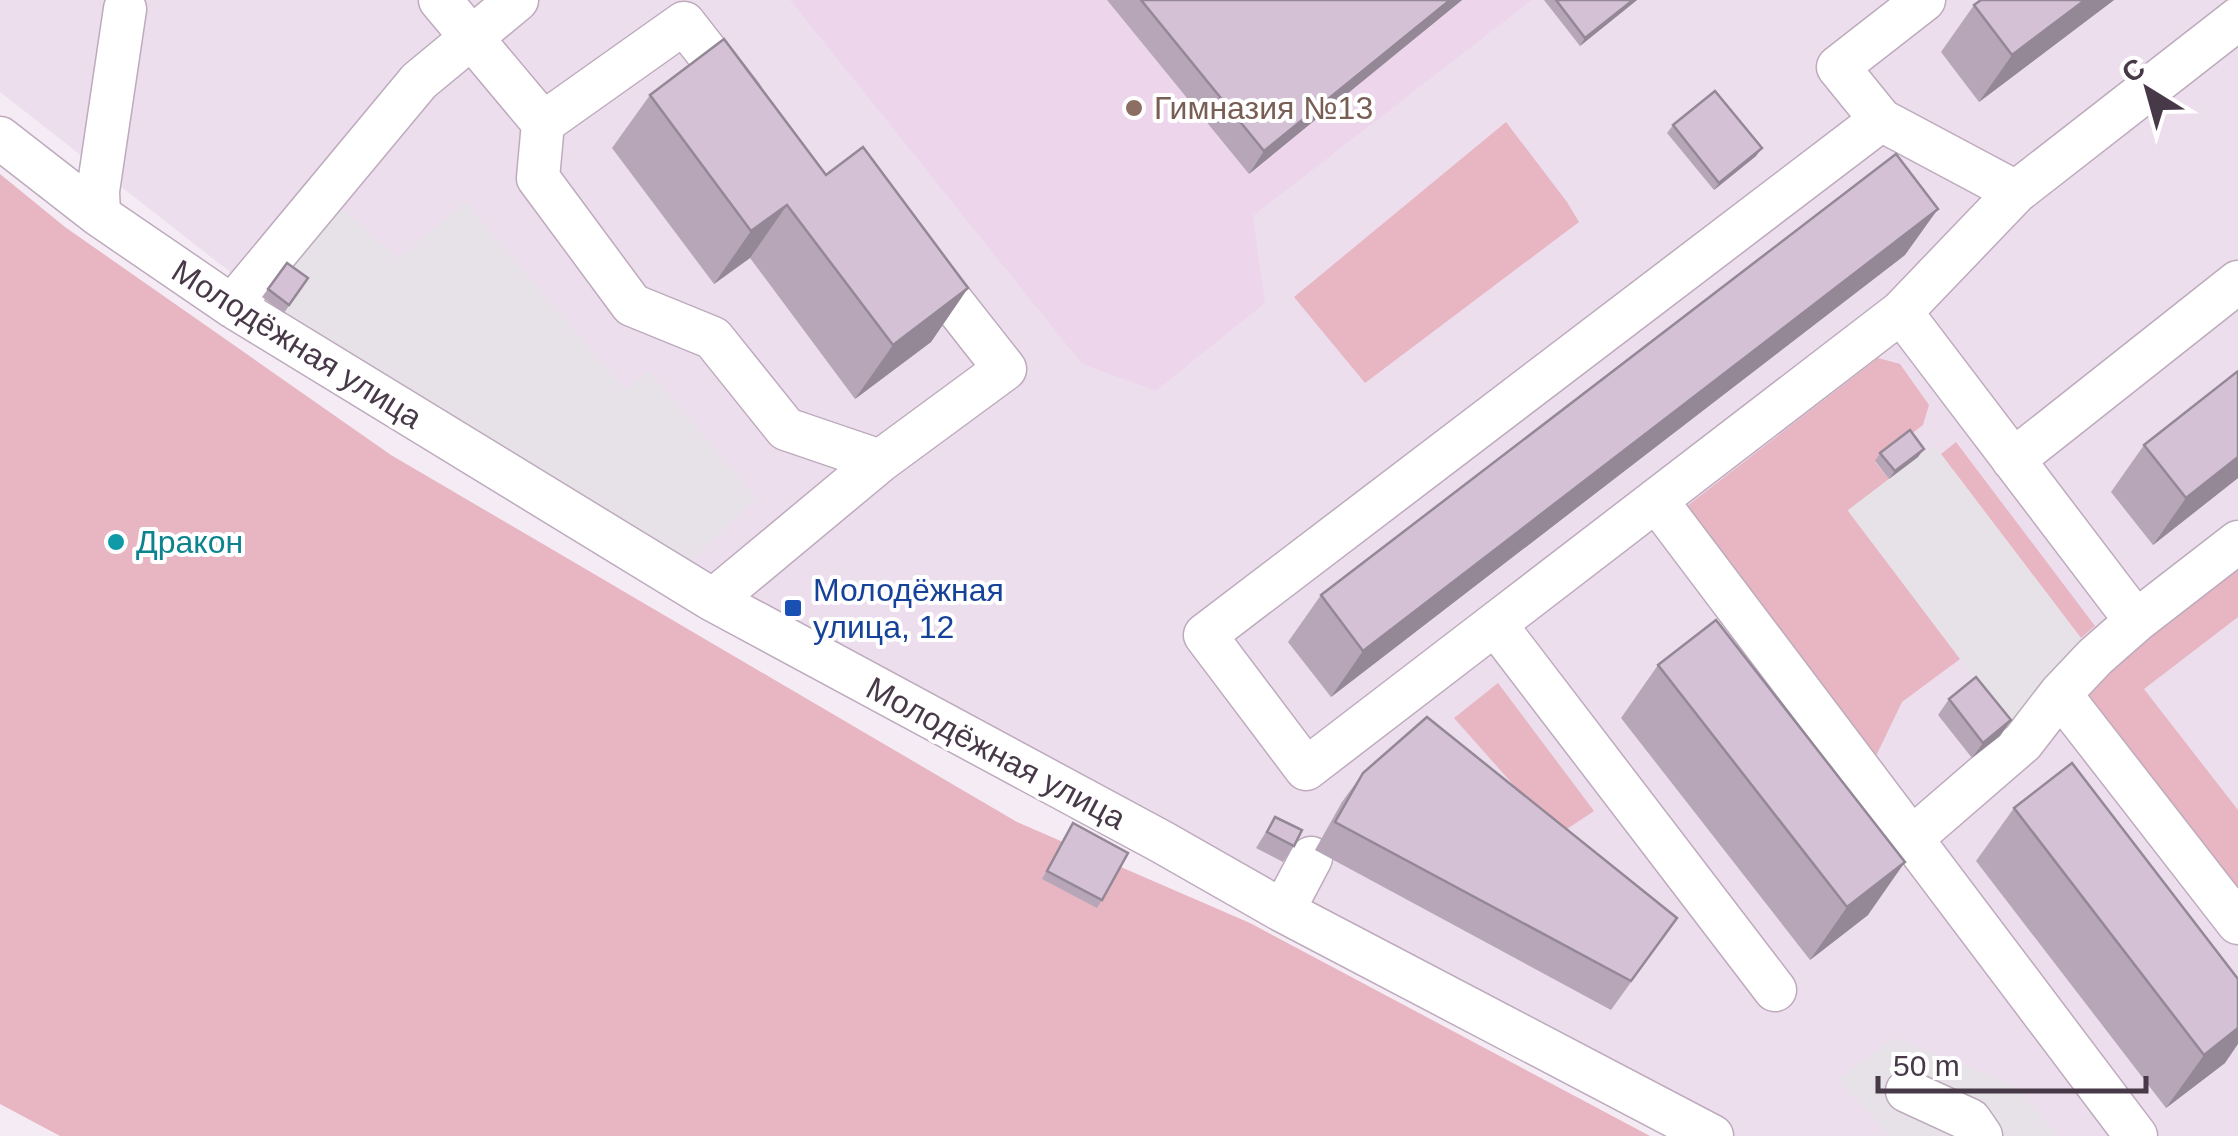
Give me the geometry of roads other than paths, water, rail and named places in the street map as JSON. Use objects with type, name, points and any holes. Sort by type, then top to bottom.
[{"type":"street","points":[[440,0],[544,124],[538,178],[632,305],[713,338],[786,429],[880,461]]},
{"type":"street","points":[[232,306],[419,81],[517,0]]},
{"type":"street","points":[[1924,0],[1838,67],[1881,120],[2016,192]]},
{"type":"street","points":[[99,215],[98,191],[126,3]]},
{"type":"street","points":[[1881,120],[1206,635],[1306,769],[1901,312],[2016,192],[2238,19]]},
{"type":"street","points":[[544,124],[684,23],[762,122]]},
{"type":"street","name":"Молодёжная улица","points":[[0,138],[99,215],[232,306],[713,600],[1284,910],[1712,1136]]},
{"type":"street","points":[[713,600],[880,461],[1004,369],[902,238]]},
{"type":"street","points":[[2013,460],[2238,282]]},
{"type":"street","points":[[1901,312],[2136,621]]},
{"type":"street","points":[[1656,500],[2136,1136]]},
{"type":"street","points":[[1912,838],[2023,742],[2095,657],[2238,542]]},
{"type":"street","points":[[1495,624],[1775,990]]},
{"type":"street","points":[[2060,694],[2238,923]]},
{"type":"street","points":[[1284,910],[1311,858]]},
{"type":"street","points":[[1907,1090],[1970,1120],[1980,1136]]},
{"type":"place","name":"Гимназия №13","points":[[1134,108]]},
{"type":"place","name":"Дракон","points":[[116,542]]},
{"type":"place","name":"Молодёжная улица, 12","points":[[793,608]]}]
